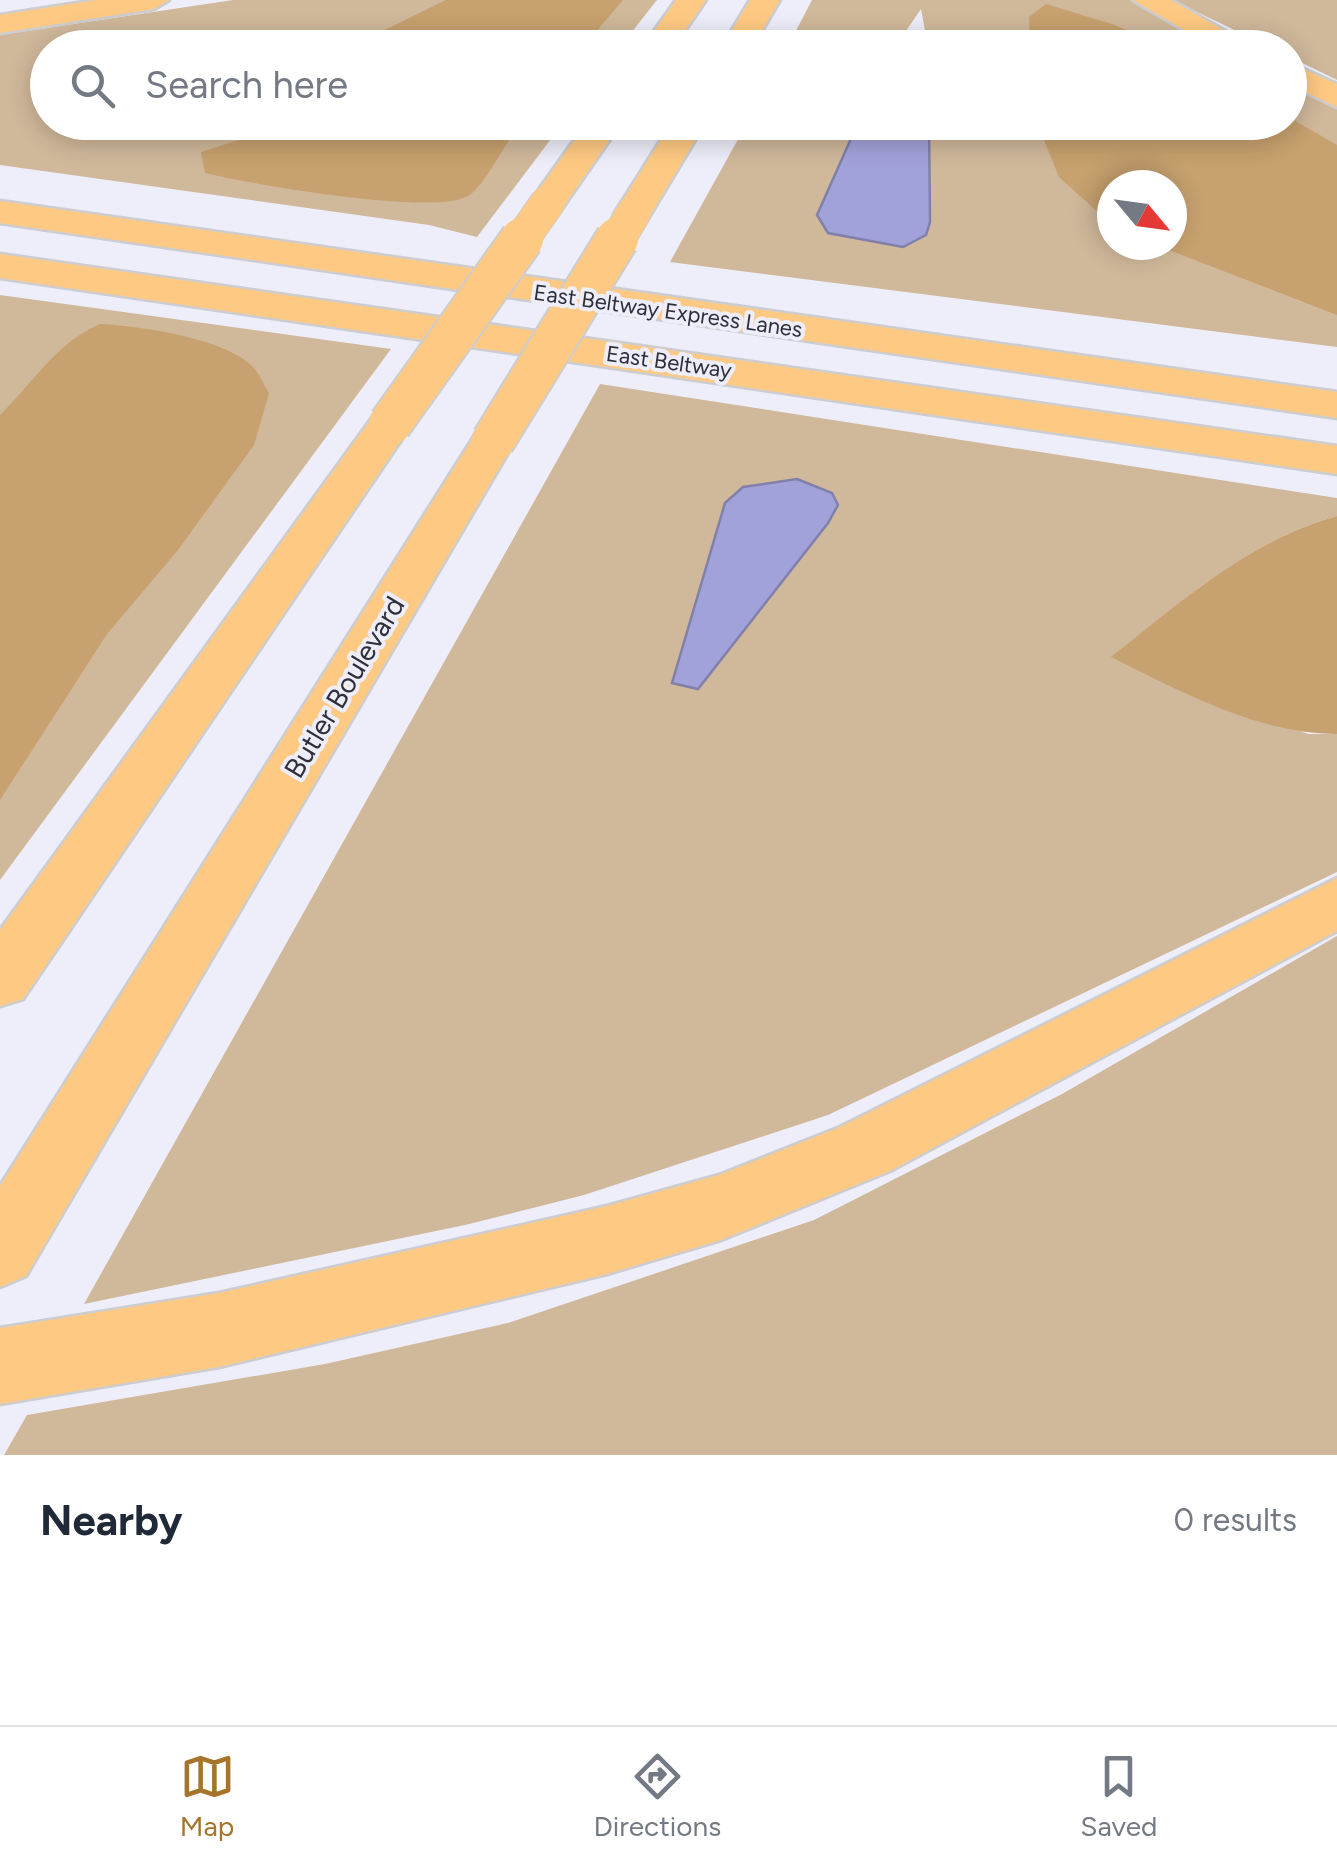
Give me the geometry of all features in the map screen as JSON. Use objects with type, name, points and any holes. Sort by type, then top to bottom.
[{"type":"highway","points":[[0,24],[154,0]]},
{"type":"highway","points":[[670,30],[691,0]]},
{"type":"highway","points":[[747,30],[765,0]]},
{"type":"highway","points":[[1148,0],[1206,30]]},
{"type":"highway","points":[[1307,82],[1337,97]]},
{"type":"highway","points":[[0,980],[591,140]]},
{"type":"highway","name":"Butler Boulevard","points":[[0,1252],[678,140]]},
{"type":"highway","points":[[0,185],[1337,376]]},
{"type":"highway","name":"East Beltway Express Lanes","points":[[0,212],[1337,405]]},
{"type":"highway","name":"East Beltway","points":[[0,266],[1337,460]]},
{"type":"highway","points":[[0,1366],[112,1350],[348,1301],[607,1240],[721,1207],[829,1164],[1337,902]]},
{"type":"shaded area","points":[[233,0],[657,0],[633,30],[33,30]]},
{"type":"shaded area","points":[[446,0],[623,0],[597,30],[385,30]]},
{"type":"shaded area","points":[[812,0],[1136,0],[1194,30],[925,30],[921,9],[907,30],[796,30]]},
{"type":"shaded area","points":[[1172,0],[1337,0],[1337,80],[1307,65],[1307,30],[1235,30]]},
{"type":"shaded area","points":[[1046,4],[1126,30],[1029,30],[1029,17]]},
{"type":"shaded area","points":[[30,30],[30,140],[550,140],[477,237],[429,225],[0,165],[0,35]]},
{"type":"shaded area","points":[[1307,89],[1337,104],[1337,347],[670,262],[738,140],[850,140],[817,215],[930,222],[929,140],[1307,140]]},
{"type":"shaded area","points":[[1307,128],[1337,145],[1337,315],[1187,257],[1187,170],[1097,170],[1097,211],[1059,177],[1044,140],[1307,140]]},
{"type":"shaded area","points":[[239,140],[510,140],[473,192],[446,202],[338,196],[205,173],[201,152]]},
{"type":"shaded area","points":[[0,295],[391,349],[0,880]]},
{"type":"shaded area","points":[[100,324],[158,331],[222,348],[252,366],[269,393],[254,445],[178,550],[107,634],[0,800],[0,415],[58,352]]},
{"type":"shaded area","points":[[600,384],[1337,498],[1337,516],[1245,557],[1112,657],[1308,734],[1337,734],[1337,872],[828,1115],[584,1195],[465,1225],[84,1304]]},
{"type":"shaded area","points":[[1337,516],[1337,734],[1307,732],[1249,718],[1111,657],[1245,557]]},
{"type":"shaded area","points":[[1337,936],[1337,1455],[4,1455],[27,1415],[325,1364],[508,1323],[814,1220],[1062,1094]]},
{"type":"water","points":[[850,140],[929,140],[930,222],[926,235],[903,247],[828,233],[817,215]]},
{"type":"water","points":[[797,479],[832,493],[838,505],[828,523],[698,689],[672,683],[725,503],[743,487]]}]
